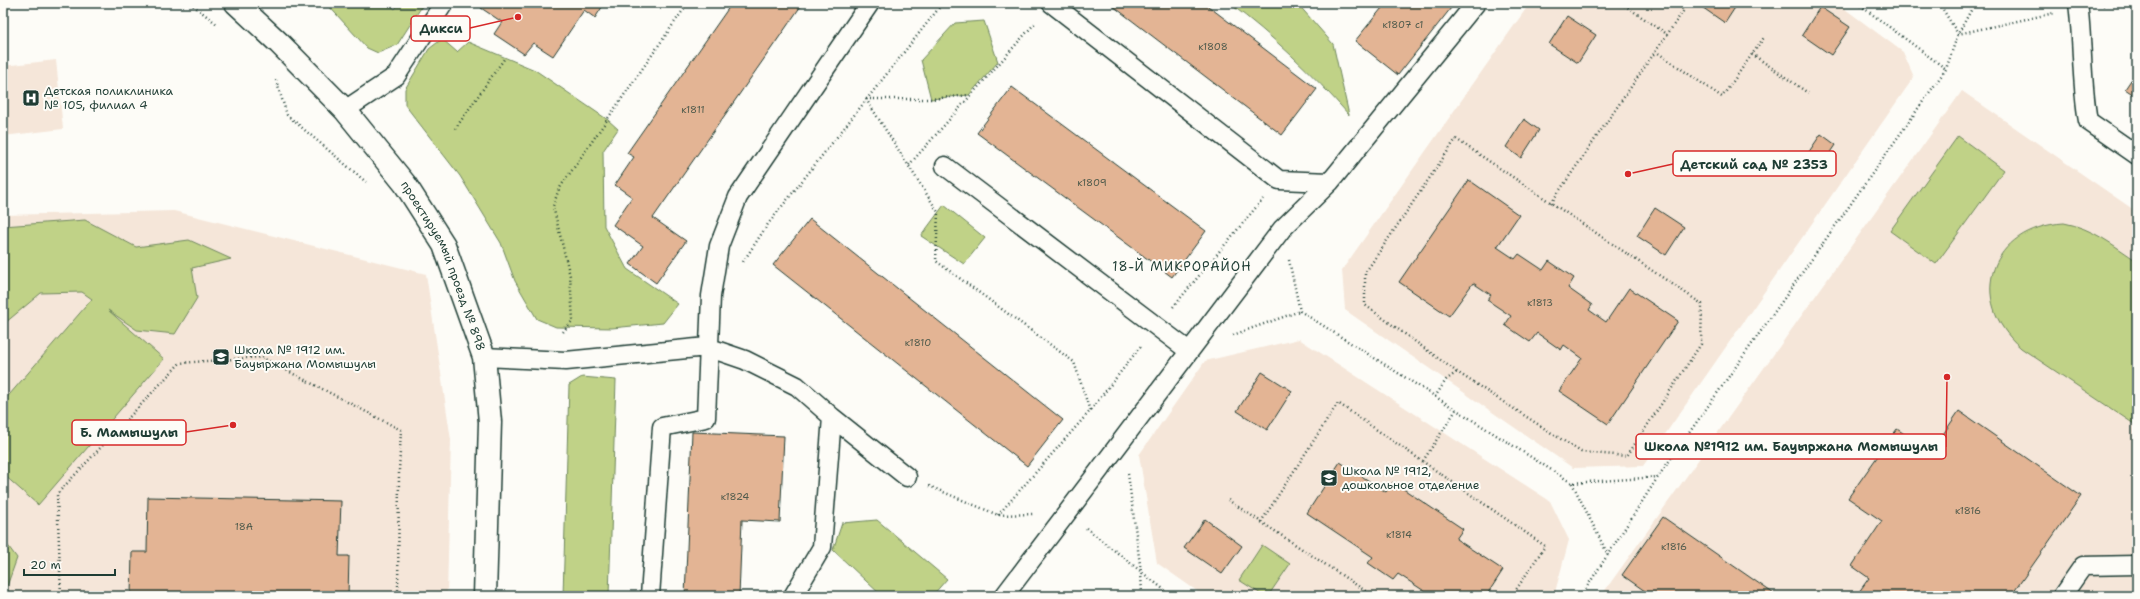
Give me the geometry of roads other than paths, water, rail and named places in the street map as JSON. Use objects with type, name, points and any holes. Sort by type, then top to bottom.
[{"type":"main road","name":"проектируемый проезд № 898","points":[[236,3],[279,43],[345,110],[405,184],[444,245],[484,357],[490,422],[485,596]]},
{"type":"lane","points":[[345,110],[396,76],[444,3]]},
{"type":"lane","points":[[650,596],[662,426],[706,418],[711,296],[719,246],[738,197],[870,3]]},
{"type":"lane","points":[[1004,596],[1282,229],[1330,182],[1476,3]]},
{"type":"lane","points":[[1052,4],[1279,180],[1330,182]]},
{"type":"lane","points":[[2078,6],[2083,53],[2083,94],[2088,121],[2137,155]]},
{"type":"lane","points":[[945,166],[1189,351]]},
{"type":"lane","points":[[484,357],[566,361],[708,348],[745,360],[797,386],[832,417],[907,477]]},
{"type":"lane","points":[[794,596],[822,547],[832,417]]},
{"type":"lane","points":[[2062,596],[2083,566],[2137,565]]},
{"type":"place","name":"Дикси","points":[[518,17]]},
{"type":"place","name":"Детская поликлиника № 105, филиал 4","points":[[31,98]]},
{"type":"place","name":"Детский сад № 2353","points":[[1628,174]]},
{"type":"place","name":"Школа № 1912 им. Бауыржана Момышулы","points":[[221,357]]},
{"type":"place","name":"Школа №1912 им. Бауыржана Момышулы","points":[[1947,377]]},
{"type":"place","name":"Б. Мамышулы","points":[[233,425]]},
{"type":"place","name":"Школа № 1912, дошкольное отделение","points":[[1329,478]]},
{"type":"district","name":"18-Й МИКРОРАЙОН","points":[[1182,266]]}]
